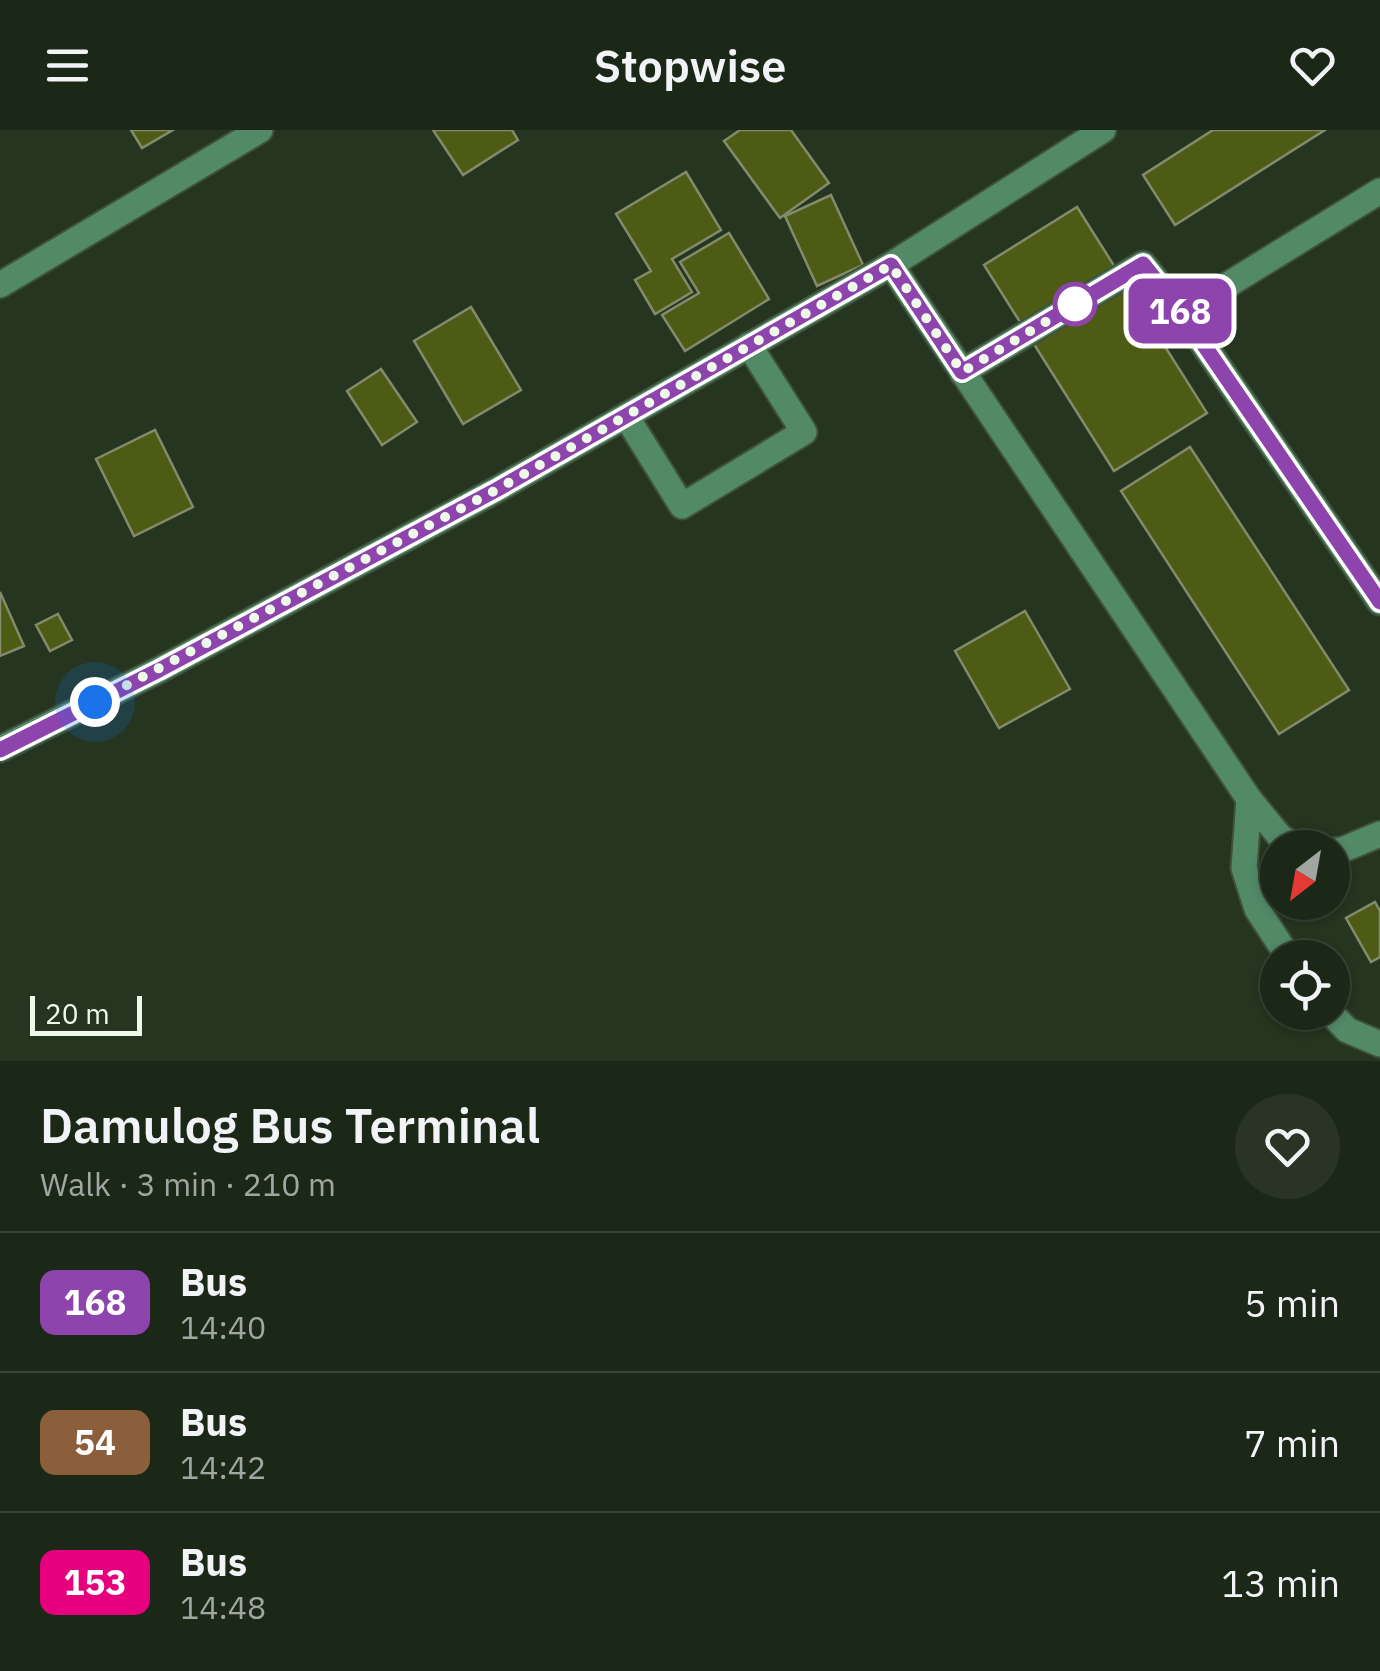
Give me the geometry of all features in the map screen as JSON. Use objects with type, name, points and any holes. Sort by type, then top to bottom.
[{"type":"street","points":[[0,284],[260,130]]},
{"type":"street","points":[[0,750],[159,670],[626,416],[891,265],[1103,130]]},
{"type":"street","points":[[1182,313],[1380,191]]},
{"type":"street","points":[[962,372],[1143,264],[1182,313],[1380,602]]},
{"type":"street","points":[[891,265],[1248,799],[1275,830]]},
{"type":"street","points":[[626,416],[682,506],[804,432],[749,346]]},
{"type":"street","points":[[1248,799],[1244,868],[1257,910],[1277,940]]},
{"type":"street","points":[[1350,847],[1380,834]]},
{"type":"street","points":[[1347,1030],[1380,1044]]},
{"type":"building","points":[[131,130],[173,130],[142,148]]},
{"type":"building","points":[[433,130],[512,130],[518,140],[463,175]]},
{"type":"building","points":[[740,130],[791,130],[829,183],[780,218],[724,141]]},
{"type":"building","points":[[1213,130],[1325,130],[1175,225],[1143,175]]},
{"type":"building","points":[[686,172],[721,230],[672,259],[692,292],[655,314],[635,280],[651,271],[616,214]]},
{"type":"building","points":[[831,195],[863,265],[817,286],[785,216]]},
{"type":"building","points":[[1077,207],[1207,413],[1114,471],[984,265]]},
{"type":"building","points":[[729,233],[769,299],[685,351],[662,315],[699,293],[680,262]]},
{"type":"building","points":[[471,307],[521,390],[463,424],[414,341]]},
{"type":"building","points":[[381,369],[417,422],[382,445],[347,391]]},
{"type":"building","points":[[155,430],[193,507],[134,536],[96,459]]},
{"type":"building","points":[[1190,447],[1349,690],[1279,734],[1121,491]]},
{"type":"building","points":[[0,592],[24,646],[0,656]]},
{"type":"building","points":[[1025,611],[1070,689],[999,728],[955,651]]},
{"type":"building","points":[[58,614],[72,640],[50,651],[36,625]]},
{"type":"building","points":[[1375,902],[1380,911],[1380,957],[1371,962],[1347,920]]},
{"type":"bus line","name":"168","points":[[0,750],[496,490],[891,265],[962,372],[1143,264],[1182,313],[1380,602]]},
{"type":"route","points":[[95,702],[496,490],[891,265],[962,372],[1082,300],[1075,304]]}]
